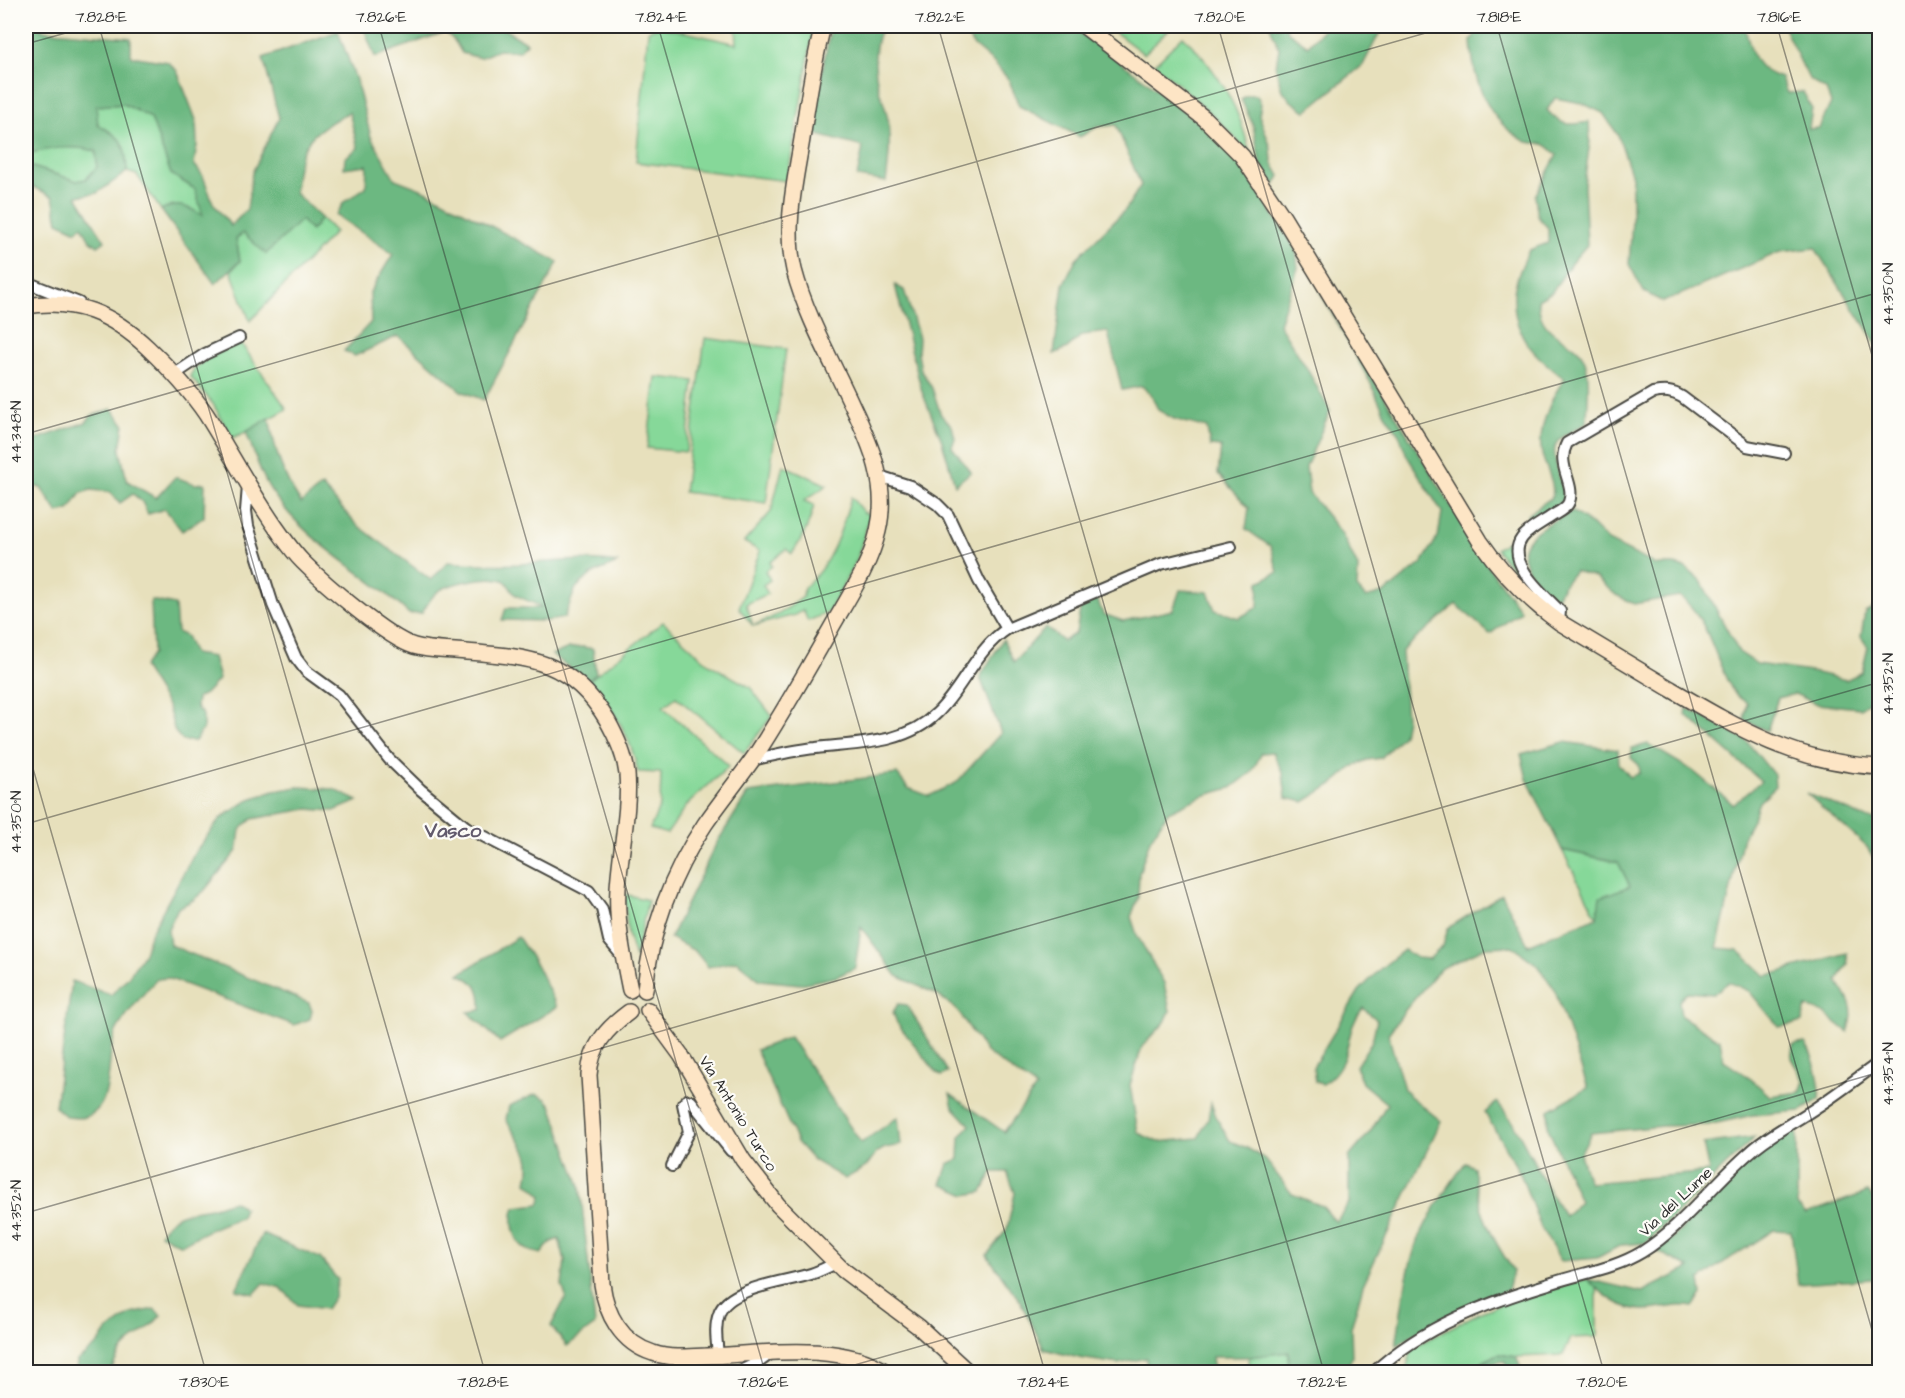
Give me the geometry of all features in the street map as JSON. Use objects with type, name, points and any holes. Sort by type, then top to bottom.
[{"type":"main road","points":[[26,306],[53,304],[92,310],[112,319],[128,331],[175,374],[206,415],[248,486],[300,559],[342,596],[399,640],[414,646],[432,649],[532,659],[554,667],[567,675],[590,696],[616,738],[627,773],[618,888],[619,926],[623,958],[638,990],[650,996],[651,1003],[648,1010],[642,1014],[635,1015],[629,1012],[624,1005],[625,997],[638,990],[647,966],[657,924],[687,853],[706,822],[753,760],[795,692],[868,561],[878,532],[881,496],[872,448],[801,292],[791,254],[792,202],[809,93],[823,26]]},
{"type":"main road","points":[[1084,26],[1197,112],[1242,156],[1283,217],[1491,558],[1521,591],[1559,622],[1753,736],[1818,759],[1880,767]]},
{"type":"main road","name":"Via Antonio Turco","points":[[648,1010],[679,1051],[743,1160],[778,1205],[836,1263],[919,1327],[968,1372]]},
{"type":"main road","points":[[629,1012],[603,1034],[592,1055],[589,1075],[604,1300],[614,1323],[622,1333],[653,1354],[718,1356],[811,1353],[848,1356],[866,1361],[886,1372]]},
{"type":"street","points":[[26,282],[92,310]]},
{"type":"street","points":[[175,374],[205,354],[239,338]]},
{"type":"street","points":[[1559,622],[1560,611],[1539,591],[1522,568],[1518,557],[1518,546],[1521,539],[1531,530],[1565,507],[1569,501],[1570,493],[1562,457],[1567,443],[1653,393],[1664,391],[1673,392],[1682,397],[1747,446],[1784,453]]},
{"type":"street","points":[[879,476],[910,486],[937,504],[948,515],[979,581],[1007,629]]},
{"type":"street","points":[[248,486],[246,511],[248,525],[282,628],[301,665],[339,695],[388,759],[455,819],[589,891],[602,909],[609,940],[623,958]]},
{"type":"street","points":[[753,760],[817,747],[871,742],[907,732],[934,716],[949,701],[990,642],[1007,629],[1161,564],[1231,547]]},
{"type":"street","name":"Via del Lume","points":[[1374,1372],[1422,1336],[1494,1302],[1553,1282],[1612,1266],[1641,1252],[1661,1238],[1749,1152],[1880,1062]]},
{"type":"street","points":[[672,1166],[689,1132],[683,1104],[687,1100],[691,1101],[737,1158],[743,1160]]},
{"type":"street","points":[[718,1356],[717,1320],[723,1306],[729,1300],[746,1292],[810,1275],[836,1263]]},
{"type":"street","points":[[738,1372],[770,1354]]},
{"type":"green space","points":[[26,26],[42,26],[41,30],[131,38],[131,56],[168,62],[177,71],[196,120],[197,145],[194,164],[203,176],[213,203],[231,226],[247,209],[252,173],[279,118],[263,58],[338,31],[356,80],[371,137],[395,179],[426,191],[558,262],[484,400],[461,391],[398,336],[355,356],[344,351],[371,322],[370,292],[393,254],[336,215],[344,202],[366,187],[367,165],[344,168],[345,158],[358,148],[349,112],[323,127],[307,143],[302,152],[296,176],[295,193],[321,218],[311,231],[301,220],[266,254],[243,233],[236,239],[240,261],[215,284],[161,210],[183,206],[203,216],[195,189],[171,174],[151,118],[124,104],[96,106],[98,125],[118,138],[124,148],[127,172],[97,193],[77,196],[105,241],[98,246],[90,240],[82,226],[77,231],[58,222],[53,197],[26,183],[26,165],[77,181],[86,179],[97,167],[96,151],[88,149],[55,149],[30,153],[26,150]]},
{"type":"green space","points":[[363,26],[499,26],[527,43],[519,51],[498,50],[480,58],[462,53],[454,40],[445,32],[375,57]]},
{"type":"green space","points":[[659,26],[737,44],[736,26],[814,26],[787,181],[636,162],[648,31]]},
{"type":"green space","points":[[831,26],[883,26],[877,41],[875,66],[889,129],[886,182],[857,177],[863,147],[810,133]]},
{"type":"green space","points":[[961,26],[1070,26],[1145,80],[1203,126],[1242,165],[1296,250],[1298,268],[1279,324],[1330,411],[1306,467],[1309,493],[1341,533],[1358,567],[1357,588],[1366,598],[1386,592],[1422,563],[1438,537],[1442,512],[1407,456],[1399,434],[1385,414],[1370,382],[1320,292],[1490,569],[1521,611],[1490,634],[1456,604],[1402,651],[1406,719],[1403,735],[1381,758],[1367,760],[1354,766],[1333,784],[1304,802],[1286,798],[1283,774],[1273,752],[1262,753],[1251,773],[1231,788],[1202,796],[1168,812],[1150,840],[1139,873],[1138,898],[1131,917],[1137,935],[1164,983],[1170,1011],[1165,1022],[1142,1047],[1130,1085],[1138,1133],[1158,1142],[1198,1138],[1208,1119],[1211,1103],[1230,1141],[1265,1159],[1292,1194],[1322,1206],[1336,1222],[1349,1203],[1349,1157],[1371,1131],[1387,1104],[1362,1083],[1356,1066],[1372,1041],[1377,1020],[1363,1008],[1352,1028],[1340,1066],[1323,1084],[1315,1082],[1313,1067],[1359,991],[1380,969],[1404,950],[1417,958],[1429,959],[1443,946],[1448,928],[1502,894],[1528,945],[1597,917],[1600,897],[1630,886],[1618,862],[1562,850],[1527,779],[1521,754],[1564,742],[1618,750],[1619,764],[1630,777],[1640,773],[1639,765],[1631,758],[1632,748],[1648,744],[1693,771],[1733,804],[1761,781],[1686,715],[1687,708],[1745,739],[1774,775],[1775,787],[1759,802],[1743,837],[1717,948],[1738,950],[1766,976],[1847,953],[1848,964],[1837,981],[1852,1011],[1848,1032],[1824,1013],[1806,1007],[1802,1022],[1779,1027],[1749,991],[1729,982],[1713,994],[1687,992],[1679,1001],[1681,1016],[1720,1040],[1724,1061],[1751,1079],[1770,1096],[1800,1092],[1804,1081],[1791,1058],[1793,1045],[1805,1043],[1816,1070],[1820,1099],[1801,1111],[1753,1115],[1708,1125],[1664,1126],[1591,1133],[1580,1154],[1589,1183],[1709,1172],[1703,1144],[1755,1137],[1646,1243],[1621,1245],[1597,1258],[1561,1261],[1541,1228],[1520,1173],[1485,1113],[1497,1102],[1516,1129],[1547,1188],[1565,1216],[1580,1201],[1548,1128],[1549,1110],[1588,1088],[1554,988],[1536,964],[1512,946],[1486,947],[1440,969],[1388,1034],[1404,1089],[1441,1121],[1363,1285],[1351,1328],[1352,1357],[1346,1370],[1327,1363],[1328,1372],[1288,1372],[1289,1352],[1249,1357],[1212,1357],[1214,1372],[1182,1372],[1179,1369],[1175,1372],[1147,1372],[1146,1358],[1118,1364],[1079,1358],[1044,1349],[1020,1301],[987,1255],[1007,1229],[1015,1193],[1007,1172],[993,1172],[982,1192],[966,1195],[941,1184],[948,1164],[959,1159],[960,1137],[970,1125],[953,1107],[950,1094],[1004,1132],[1036,1088],[986,1052],[957,1010],[936,994],[897,976],[861,927],[855,968],[836,977],[800,984],[760,980],[737,961],[708,967],[695,951],[670,938],[716,844],[748,793],[897,774],[908,788],[929,796],[956,783],[1001,733],[980,677],[1003,639],[1014,662],[1046,627],[1063,641],[1076,633],[1081,604],[1097,599],[1103,614],[1123,621],[1173,610],[1180,590],[1208,592],[1215,610],[1239,618],[1258,607],[1259,582],[1278,572],[1271,547],[1246,529],[1249,508],[1218,474],[1221,447],[1210,446],[1207,428],[1174,419],[1158,410],[1152,396],[1142,386],[1122,390],[1108,332],[1082,335],[1067,348],[1054,354],[1063,285],[1076,259],[1126,209],[1141,185],[1116,125],[1097,127],[1080,137],[1019,106],[1009,80],[972,44]]},
{"type":"green space","points":[[1107,26],[1172,26],[1144,54]]},
{"type":"green space","points":[[1270,26],[1286,26],[1287,31],[1308,46],[1326,26],[1383,26],[1363,65],[1306,111],[1291,101],[1281,88],[1276,67],[1279,48]]},
{"type":"green space","points":[[1482,26],[1744,26],[1758,64],[1781,78],[1787,93],[1803,92],[1812,108],[1809,129],[1819,128],[1831,103],[1826,90],[1809,79],[1783,26],[1879,26],[1879,348],[1815,248],[1780,252],[1663,302],[1644,292],[1629,264],[1632,176],[1618,135],[1603,113],[1582,103],[1555,98],[1547,110],[1561,122],[1576,124],[1589,122],[1590,141],[1584,185],[1587,245],[1572,262],[1552,292],[1538,300],[1540,314],[1546,326],[1577,349],[1585,361],[1588,384],[1587,423],[1566,435],[1556,444],[1556,462],[1564,500],[1553,511],[1529,527],[1527,515],[1552,497],[1551,478],[1541,448],[1542,430],[1555,393],[1565,379],[1536,354],[1522,336],[1515,313],[1514,293],[1529,250],[1548,243],[1548,228],[1538,217],[1535,196],[1557,155],[1549,147],[1541,143],[1527,142],[1512,132],[1491,111],[1479,85],[1472,56],[1471,40]]},
{"type":"green space","points":[[1183,36],[1207,62],[1226,90],[1241,121],[1250,155],[1205,107],[1154,65]]},
{"type":"green space","points":[[1248,95],[1257,95],[1261,104],[1259,115],[1271,148],[1272,162],[1280,176],[1275,185],[1260,164],[1253,125],[1241,99]]},
{"type":"green space","points":[[124,104],[151,118],[171,174],[195,189],[204,216],[172,205],[161,210],[137,175],[127,172],[122,143],[98,125],[95,106]]},
{"type":"green space","points":[[57,147],[80,147],[97,151],[97,167],[86,179],[77,181],[26,165],[26,150],[31,153]]},
{"type":"green space","points":[[321,218],[335,232],[250,321],[231,271],[240,261],[236,239],[243,233],[301,219],[311,231]]},
{"type":"green space","points":[[895,285],[904,290],[919,338],[918,354],[921,370],[932,388],[941,415],[952,426],[955,438],[952,447],[971,472],[955,485],[942,441],[922,392]]},
{"type":"green space","points":[[705,338],[786,349],[766,503],[684,492]]},
{"type":"green space","points":[[240,342],[287,409],[232,438],[213,404],[190,376],[205,360]]},
{"type":"green space","points":[[656,377],[694,381],[686,452],[647,448]]},
{"type":"green space","points":[[112,409],[124,424],[120,450],[127,481],[156,498],[175,477],[195,484],[205,483],[204,517],[182,531],[165,509],[148,514],[142,502],[133,494],[120,503],[110,492],[91,490],[81,493],[69,510],[58,513],[41,488],[26,484],[26,443],[86,422],[91,416]]},
{"type":"green space","points":[[269,418],[280,462],[301,503],[322,486],[356,524],[431,580],[448,562],[500,565],[585,560],[617,563],[592,574],[576,588],[564,618],[547,621],[502,620],[506,608],[541,608],[516,595],[505,581],[492,578],[465,582],[442,589],[433,596],[422,613],[409,614],[303,528],[272,492],[246,432]]},
{"type":"green space","points":[[783,465],[827,485],[804,501],[814,505],[806,531],[792,554],[786,549],[770,563],[772,566],[765,571],[770,580],[763,585],[768,594],[746,604],[753,626],[739,608],[760,551],[744,542],[771,512]]},
{"type":"green space","points":[[851,497],[863,512],[870,515],[857,559],[829,612],[808,621],[803,610],[795,615],[753,626],[779,614],[803,597],[804,588],[829,557]]},
{"type":"green space","points":[[1572,511],[1592,525],[1608,541],[1656,565],[1686,568],[1701,581],[1739,652],[1757,664],[1846,680],[1862,672],[1868,647],[1861,637],[1865,612],[1879,604],[1880,676],[1875,698],[1860,708],[1817,704],[1795,694],[1778,698],[1767,731],[1744,720],[1747,703],[1733,691],[1705,628],[1698,616],[1679,596],[1634,604],[1616,595],[1595,577],[1575,571],[1564,584],[1556,599],[1536,581],[1524,557],[1524,548],[1528,540],[1542,527]]},
{"type":"green space","points":[[1529,527],[1515,543],[1513,559],[1523,579],[1537,598],[1496,549]]},
{"type":"green space","points":[[151,600],[175,605],[177,632],[186,636],[194,654],[213,657],[219,679],[205,694],[197,698],[196,707],[203,715],[203,729],[195,741],[183,741],[175,732],[168,707],[143,667],[153,653]]},
{"type":"green space","points":[[663,622],[709,664],[750,687],[772,716],[744,753],[676,697],[663,707],[729,766],[687,805],[667,834],[650,829],[660,805],[661,773],[638,772],[631,746],[620,723],[588,681]]},
{"type":"green space","points":[[569,648],[593,649],[596,674],[588,681],[552,655]]},
{"type":"green space","points":[[298,787],[333,789],[358,801],[334,811],[307,809],[252,819],[240,830],[237,851],[204,891],[178,908],[168,929],[170,945],[309,1003],[312,1011],[310,1019],[294,1025],[168,978],[157,979],[127,1014],[115,1034],[108,1082],[101,1104],[95,1112],[85,1117],[67,1117],[55,1107],[72,981],[111,995],[129,976],[144,953],[151,932],[195,852],[221,818],[250,799],[274,791]]},
{"type":"green space","points":[[1806,793],[1868,819],[1879,820],[1879,861],[1867,847]]},
{"type":"green space","points":[[1562,850],[1618,862],[1630,886],[1597,917]]},
{"type":"green space","points":[[624,894],[648,900],[635,958],[628,934]]},
{"type":"green space","points":[[518,937],[537,966],[557,1007],[500,1042],[468,1012],[481,1010],[481,997],[475,984],[459,974]]},
{"type":"green space","points":[[898,1004],[907,1005],[948,1072],[942,1076],[937,1073],[897,1023],[893,1012]]},
{"type":"green space","points":[[790,1037],[861,1143],[898,1117],[901,1145],[885,1148],[876,1153],[866,1167],[845,1179],[813,1160],[797,1142],[756,1050]]},
{"type":"green space","points":[[536,1094],[546,1099],[551,1105],[580,1186],[595,1325],[567,1346],[551,1326],[566,1297],[562,1285],[565,1260],[559,1239],[551,1242],[541,1254],[529,1251],[515,1236],[513,1224],[515,1207],[539,1204],[542,1196],[527,1182],[529,1162],[527,1155],[506,1119],[509,1106]]},
{"type":"green space","points":[[1797,1127],[1797,1205],[1806,1214],[1868,1192],[1879,1207],[1879,1276],[1874,1279],[1798,1284],[1791,1231],[1774,1230],[1700,1280],[1702,1295],[1693,1307],[1680,1306],[1651,1310],[1628,1308],[1606,1296],[1587,1279],[1642,1292],[1690,1268],[1657,1251],[1757,1153]]},
{"type":"green space","points":[[1465,1163],[1474,1167],[1478,1196],[1486,1221],[1513,1270],[1508,1290],[1441,1318],[1396,1346],[1407,1277],[1414,1251],[1435,1208]]},
{"type":"green space","points":[[234,1201],[244,1208],[241,1218],[218,1226],[181,1245],[160,1234],[170,1221],[181,1214]]},
{"type":"green space","points":[[262,1234],[320,1258],[338,1280],[334,1297],[326,1309],[298,1305],[281,1288],[264,1283],[254,1294],[236,1290]]},
{"type":"green space","points":[[1587,1279],[1597,1289],[1597,1337],[1571,1338],[1563,1355],[1516,1357],[1498,1354],[1464,1372],[1405,1372],[1413,1347],[1481,1312],[1515,1299]]},
{"type":"green space","points":[[154,1309],[161,1315],[127,1345],[116,1360],[111,1372],[76,1372],[77,1361],[98,1344],[107,1331],[131,1314]]},
{"type":"green space","points":[[1289,1351],[1288,1372],[1250,1372],[1249,1357]]},
{"type":"green space","points":[[1498,1354],[1516,1357],[1523,1372],[1511,1372],[1505,1361],[1488,1364],[1476,1372],[1464,1372]]},
{"type":"district","name":"Vasco","points":[[453,830]]}]
